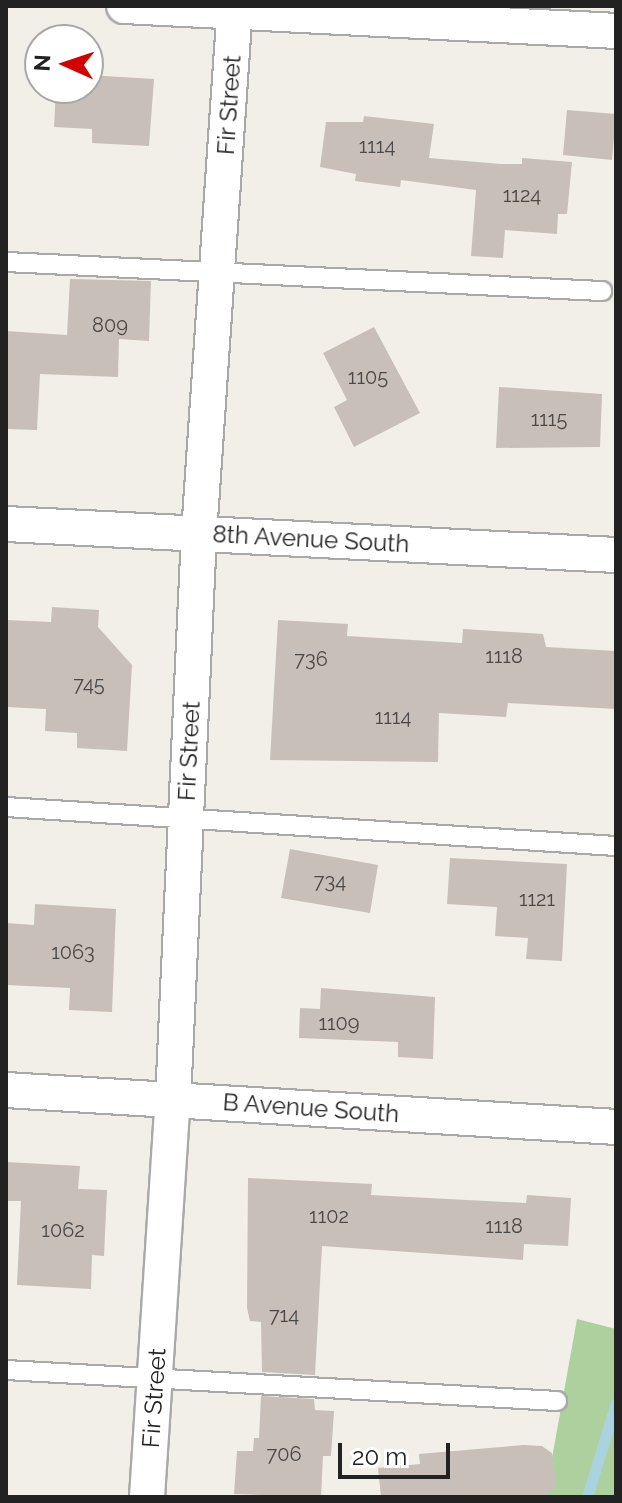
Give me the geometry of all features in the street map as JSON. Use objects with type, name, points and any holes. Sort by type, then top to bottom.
[{"type":"street","points":[[124,6],[235,9],[616,31]]},
{"type":"street","name":"Fir Street","points":[[147,1497],[173,1100],[199,534],[235,9]]},
{"type":"street","name":"8th Avenue South","points":[[6,524],[616,555]]},
{"type":"street","name":"B Avenue South","points":[[6,1090],[616,1127]]},
{"type":"lane","points":[[6,262],[602,291]]},
{"type":"lane","points":[[6,807],[186,816],[616,846]]},
{"type":"lane","points":[[6,1370],[557,1401]]},
{"type":"green space","points":[[577,1319],[616,1329],[616,1497],[545,1497]]},
{"type":"building","points":[[104,76],[154,79],[149,146],[92,143],[92,129],[54,127],[55,104],[104,104]]},
{"type":"building","points":[[567,110],[616,114],[612,160],[563,155]]},
{"type":"building","points":[[364,116],[434,124],[429,158],[501,164],[522,164],[522,158],[572,162],[567,214],[558,214],[557,234],[505,230],[503,258],[471,256],[476,190],[401,180],[400,187],[355,181],[356,174],[320,167],[326,122],[363,122]]},
{"type":"building","points":[[70,279],[151,281],[149,341],[119,339],[118,377],[40,374],[37,430],[6,429],[6,331],[67,335]]},
{"type":"building","points":[[374,327],[420,413],[354,447],[334,407],[347,400],[323,353]]},
{"type":"building","points":[[499,387],[602,394],[600,447],[496,448]]},
{"type":"building","points":[[52,607],[99,610],[98,627],[132,665],[127,751],[77,748],[77,733],[45,731],[46,709],[6,707],[6,620],[51,622]]},
{"type":"building","points":[[278,620],[348,624],[347,636],[462,643],[463,629],[543,634],[546,647],[616,651],[616,709],[508,703],[506,717],[439,713],[438,762],[270,760]]},
{"type":"building","points":[[290,849],[378,865],[370,913],[281,898]]},
{"type":"building","points":[[450,858],[567,864],[562,961],[526,959],[528,938],[495,936],[497,907],[447,904]]},
{"type":"building","points":[[35,904],[116,909],[112,1012],[69,1010],[70,988],[6,985],[6,923],[34,925]]},
{"type":"building","points":[[321,988],[435,997],[433,1059],[398,1057],[398,1042],[299,1038],[300,1008],[320,1009]]},
{"type":"building","points":[[6,1162],[80,1166],[78,1189],[107,1190],[104,1256],[92,1255],[91,1289],[17,1285],[21,1201],[6,1201]]},
{"type":"building","points":[[248,1178],[372,1184],[371,1195],[526,1203],[527,1195],[571,1198],[568,1246],[524,1244],[523,1260],[322,1246],[315,1375],[262,1372],[261,1322],[250,1321],[247,1308]]},
{"type":"building","points":[[261,1396],[314,1399],[315,1410],[334,1411],[331,1456],[323,1456],[321,1497],[234,1494],[237,1451],[253,1451],[254,1438],[259,1438]]},
{"type":"building","points":[[542,1446],[552,1453],[556,1485],[546,1497],[381,1497],[378,1468],[420,1464],[419,1454]]},
{"type":"waterway","points":[[587,1497],[616,1403]]}]
